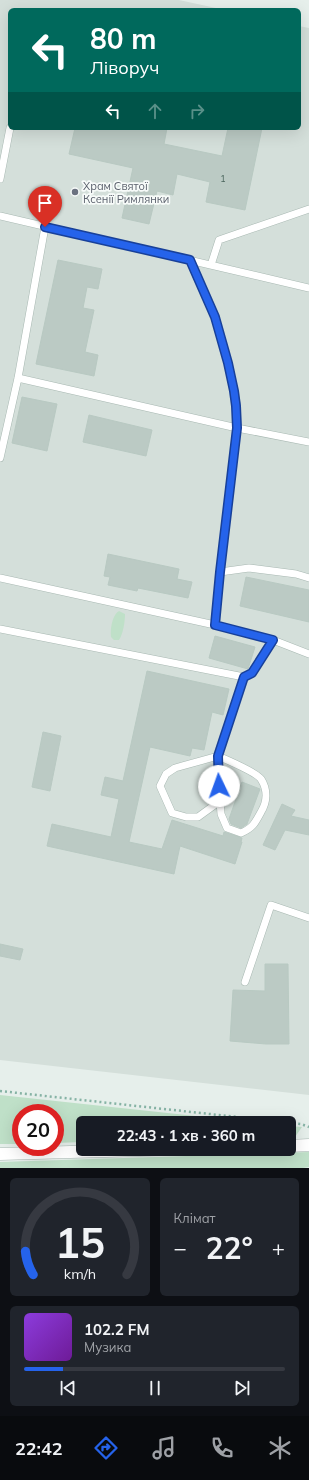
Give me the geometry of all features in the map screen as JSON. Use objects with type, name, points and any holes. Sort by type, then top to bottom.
[{"type":"street","points":[[296,1146],[309,1145]]},
{"type":"street","points":[[0,1154],[76,1152]]},
{"type":"lane","points":[[0,179],[10,130]]},
{"type":"lane","points":[[211,265],[219,240],[309,209]]},
{"type":"lane","points":[[0,216],[309,288]]},
{"type":"lane","points":[[0,458],[18,378],[45,227]]},
{"type":"lane","points":[[190,260],[215,317],[228,363],[236,406],[237,428],[215,625]]},
{"type":"lane","points":[[18,378],[237,428],[309,442]]},
{"type":"lane","points":[[220,572],[249,568],[296,574],[309,578]]},
{"type":"lane","points":[[0,578],[215,625],[273,640],[309,654]]},
{"type":"lane","points":[[0,629],[244,677],[252,673],[273,640]]},
{"type":"lane","points":[[220,801],[198,817],[186,818],[172,813],[160,786],[166,774],[175,768],[218,756],[250,771],[261,779],[266,794],[265,805],[250,830],[241,833],[227,828],[221,814],[218,756],[244,677]]},
{"type":"lane","points":[[245,982],[272,905],[309,918]]},
{"type":"path","points":[[0,1091],[301,1124],[309,1127]]},
{"type":"shaded area","points":[[0,0],[179,0],[216,8],[8,8],[8,130],[301,130],[301,26],[309,28],[309,1095],[0,1060]]},
{"type":"green space","points":[[119,611],[125,614],[124,624],[122,635],[119,640],[114,640],[111,637],[111,627],[113,619]]},
{"type":"green space","points":[[0,1095],[196,1116],[76,1116],[76,1142],[64,1143],[64,1104],[12,1104],[12,1144],[0,1144]]},
{"type":"green space","points":[[296,1127],[302,1127],[296,1136]]},
{"type":"green space","points":[[296,1152],[309,1152],[309,1167],[0,1168],[0,1162],[185,1156],[296,1156]]},
{"type":"building","points":[[75,130],[167,130],[164,144],[222,156],[228,130],[262,130],[245,210],[206,202],[210,182],[177,174],[173,195],[157,191],[149,224],[122,218],[133,168],[69,154]]},
{"type":"building","points":[[58,260],[102,269],[98,289],[87,287],[83,308],[94,310],[85,352],[98,355],[94,376],[36,364]]},
{"type":"building","points":[[22,397],[57,404],[47,451],[12,443]]},
{"type":"building","points":[[89,415],[152,430],[146,456],[83,442]]},
{"type":"building","points":[[108,554],[179,569],[177,579],[192,582],[188,598],[138,588],[137,591],[108,585],[110,577],[104,576]]},
{"type":"building","points":[[246,577],[309,590],[309,622],[240,606]]},
{"type":"building","points":[[215,636],[255,647],[248,669],[209,658]]},
{"type":"building","points":[[147,671],[229,689],[223,715],[212,712],[204,750],[192,748],[190,756],[150,747],[129,842],[162,849],[172,820],[223,836],[224,832],[242,838],[235,864],[180,846],[174,874],[47,846],[52,824],[111,837],[119,799],[101,795],[105,777],[123,781]]},
{"type":"building","points":[[43,732],[61,736],[50,791],[32,787]]},
{"type":"building","points":[[242,782],[260,789],[247,824],[241,828],[231,824],[229,819]]},
{"type":"building","points":[[282,804],[295,810],[291,816],[309,820],[309,835],[285,830],[275,850],[263,845]]},
{"type":"building","points":[[0,944],[23,949],[20,960],[0,956]]},
{"type":"building","points":[[265,964],[288,964],[289,1044],[230,1041],[233,990],[265,991]]},
{"type":"place","name":"Храм Святої Ксенії Римлянки","points":[[75,192]]},
{"type":"route","points":[[45,227],[190,260],[215,317],[234,391],[237,428],[215,625],[273,640],[252,673],[244,677],[218,756],[219,786]]}]
